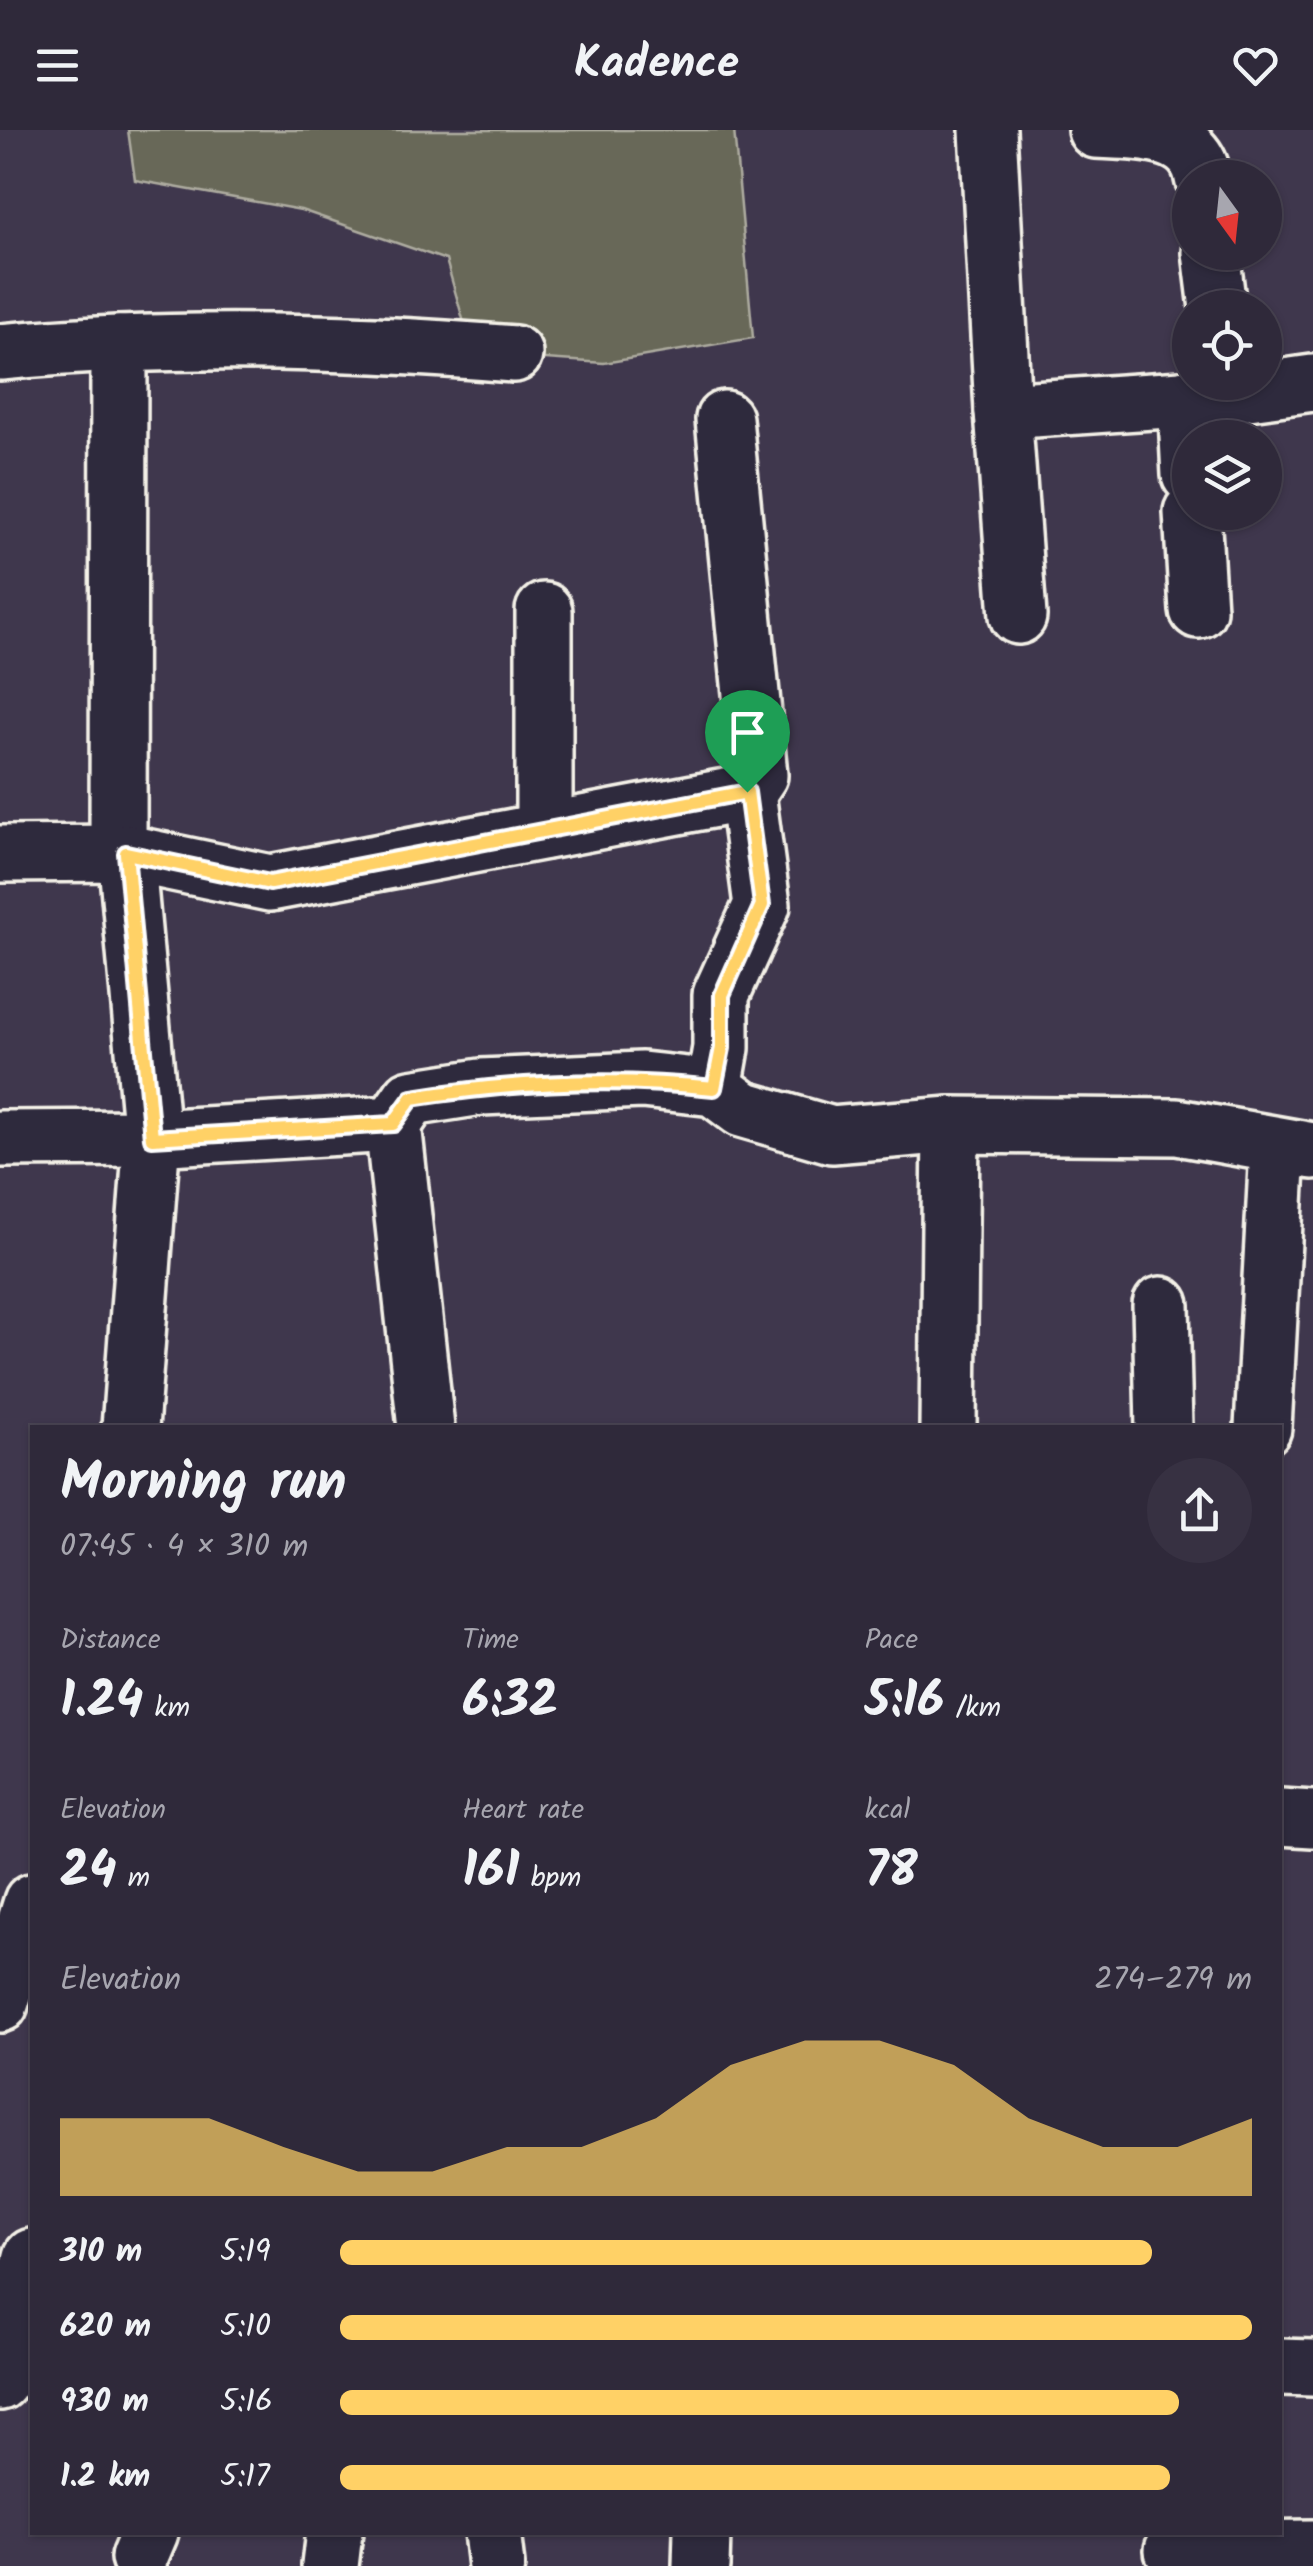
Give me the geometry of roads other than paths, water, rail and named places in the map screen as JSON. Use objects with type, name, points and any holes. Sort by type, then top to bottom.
[{"type":"street","points":[[988,130],[1018,616]]},
{"type":"street","points":[[1096,130],[1172,134],[1189,143],[1200,160]]},
{"type":"street","points":[[0,352],[118,344],[424,346],[514,354]]},
{"type":"street","points":[[118,344],[122,853],[152,1138],[130,1425]]},
{"type":"street","points":[[1282,386],[1313,383]]},
{"type":"street","points":[[1004,411],[1172,396]]},
{"type":"street","points":[[714,1088],[722,1048],[722,995],[762,905],[747,792],[759,775],[724,419]]},
{"type":"street","points":[[1193,530],[1198,610]]},
{"type":"street","points":[[544,611],[544,831]]},
{"type":"street","points":[[0,854],[122,853],[270,883],[747,792]]},
{"type":"street","points":[[426,1425],[393,1124],[412,1098],[481,1087],[642,1080],[714,1088],[742,1108],[832,1135],[951,1125],[1177,1128],[1296,1150],[1263,1425]]},
{"type":"street","points":[[0,1139],[152,1138],[393,1124]]},
{"type":"street","points":[[948,1425],[951,1125]]},
{"type":"street","points":[[1161,1305],[1164,1425]]},
{"type":"street","points":[[1282,1817],[1313,1820]]},
{"type":"street","points":[[4,1975],[30,1907]]},
{"type":"street","points":[[0,2382],[30,2265]]},
{"type":"street","points":[[1282,2367],[1313,2368]]},
{"type":"street","points":[[330,2566],[334,2535]]},
{"type":"street","points":[[492,2535],[496,2566]]},
{"type":"street","points":[[701,2566],[702,2535]]},
{"type":"street","points":[[1173,2550],[1313,2548]]}]
